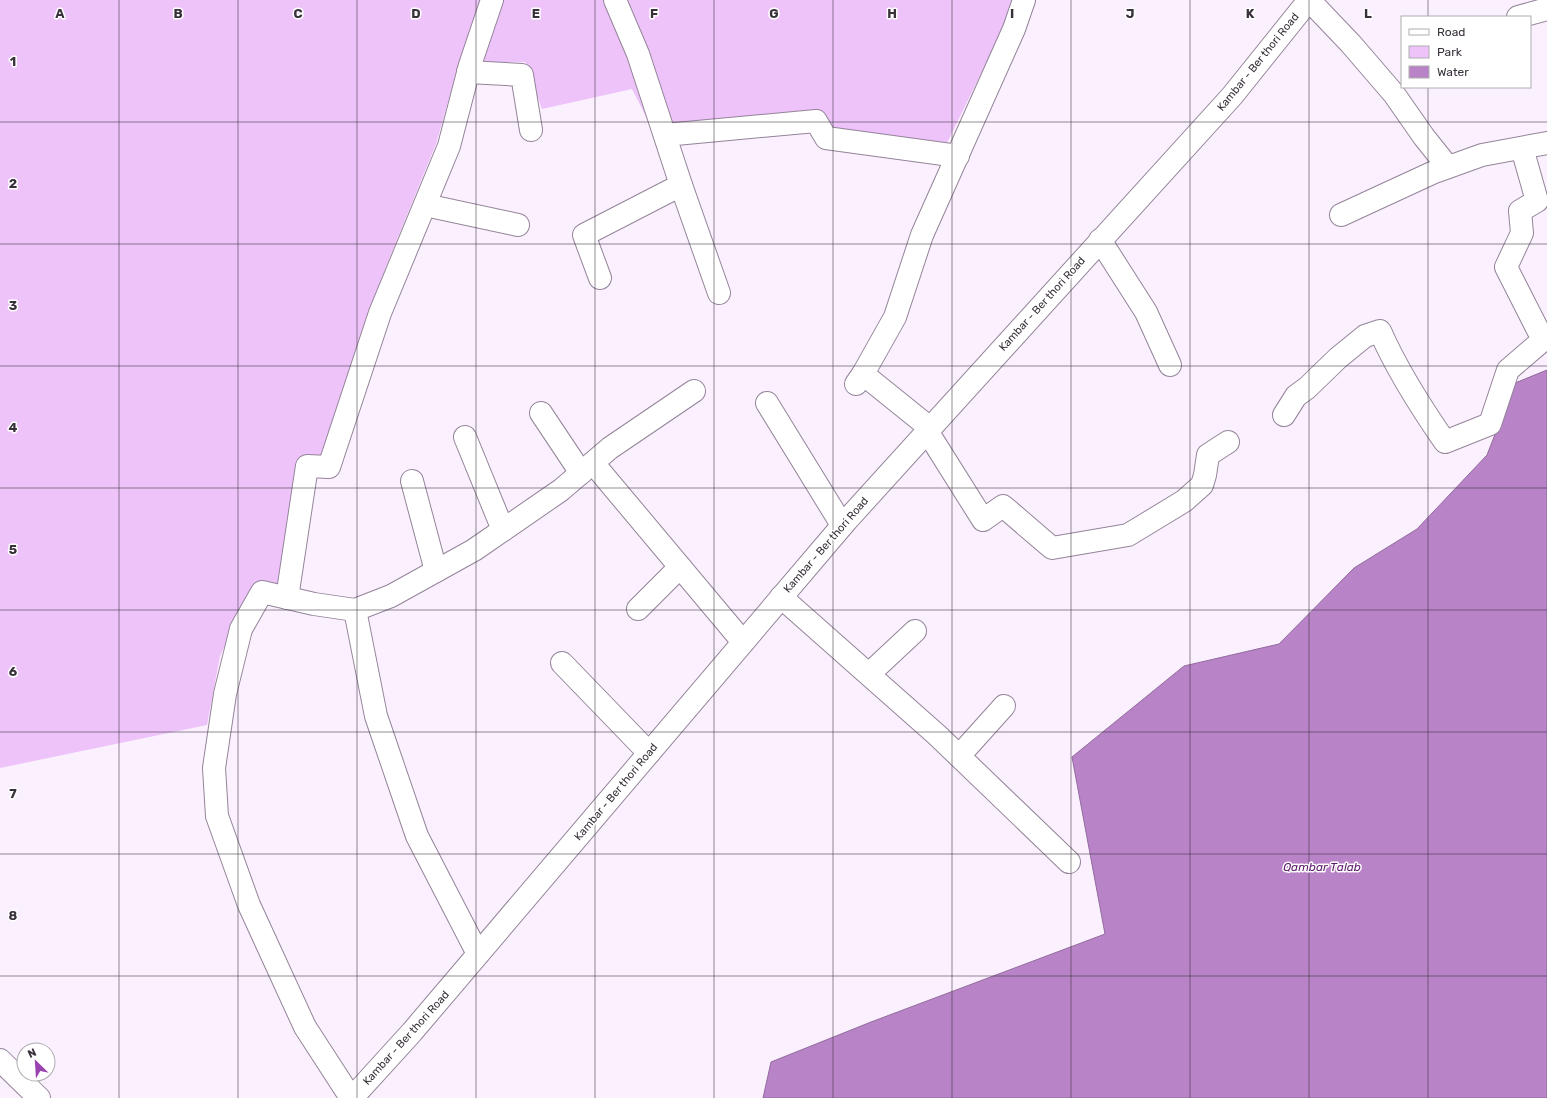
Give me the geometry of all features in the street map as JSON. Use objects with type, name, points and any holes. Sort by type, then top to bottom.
[{"type":"street","points":[[287,598],[307,466],[329,467],[380,313],[449,146],[468,72],[492,0]]},
{"type":"street","points":[[615,0],[638,54],[681,185],[719,293]]},
{"type":"street","points":[[1024,0],[1014,29],[922,235],[895,317],[860,379],[928,430],[983,520],[1003,506],[1052,548],[1128,535],[1184,500],[1202,485],[1208,455],[1228,442]]},
{"type":"street","points":[[1309,0],[1351,44],[1394,94],[1424,137],[1448,167]]},
{"type":"street","name":"Kambar - Ber thori Road","points":[[352,1098],[412,1032],[842,525],[1232,96],[1309,0]]},
{"type":"street","points":[[1522,16],[1547,9]]},
{"type":"street","points":[[468,72],[522,75],[531,130]]},
{"type":"street","points":[[665,135],[816,122],[826,138],[958,156]]},
{"type":"street","points":[[1341,215],[1432,172],[1482,155],[1547,143]]},
{"type":"street","points":[[1284,415],[1296,396],[1307,388],[1338,358],[1365,336],[1380,331],[1386,346],[1418,403],[1444,442],[1490,424],[1508,370],[1543,340],[1506,267],[1522,233],[1520,211],[1536,201],[1522,148]]},
{"type":"street","points":[[600,278],[584,235],[681,185]]},
{"type":"street","points":[[424,204],[518,225]]},
{"type":"street","points":[[1100,240],[1146,312],[1170,365]]},
{"type":"street","points":[[352,1098],[305,1027],[249,905],[217,816],[214,768],[225,694],[241,629],[262,592],[355,610],[391,596],[474,550],[561,490],[610,448],[694,391]]},
{"type":"street","points":[[767,403],[842,525]]},
{"type":"street","points":[[540,413],[587,468],[680,567],[743,642]]},
{"type":"street","points":[[465,437],[503,530]]},
{"type":"street","points":[[412,481],[436,571]]},
{"type":"street","points":[[638,608],[680,567]]},
{"type":"street","points":[[781,597],[959,756],[1069,862]]},
{"type":"street","points":[[355,610],[376,716],[417,836],[478,954]]},
{"type":"street","points":[[869,674],[915,631]]},
{"type":"street","points":[[562,662],[649,753]]},
{"type":"street","points":[[959,756],[1004,706]]},
{"type":"street","points":[[0,1060],[39,1098]]},
{"type":"green space","points":[[0,0],[1017,0],[946,145],[831,133],[654,132],[632,89],[542,109],[525,62],[459,63],[436,144],[385,269],[325,459],[304,455],[279,585],[255,583],[220,656],[207,725],[0,768]]},
{"type":"water","name":"Qambar Talab","points":[[1547,370],[1547,1098],[763,1098],[771,1062],[871,1022],[1105,934],[1072,757],[1184,666],[1279,644],[1354,568],[1417,529],[1487,455],[1515,383]]}]
